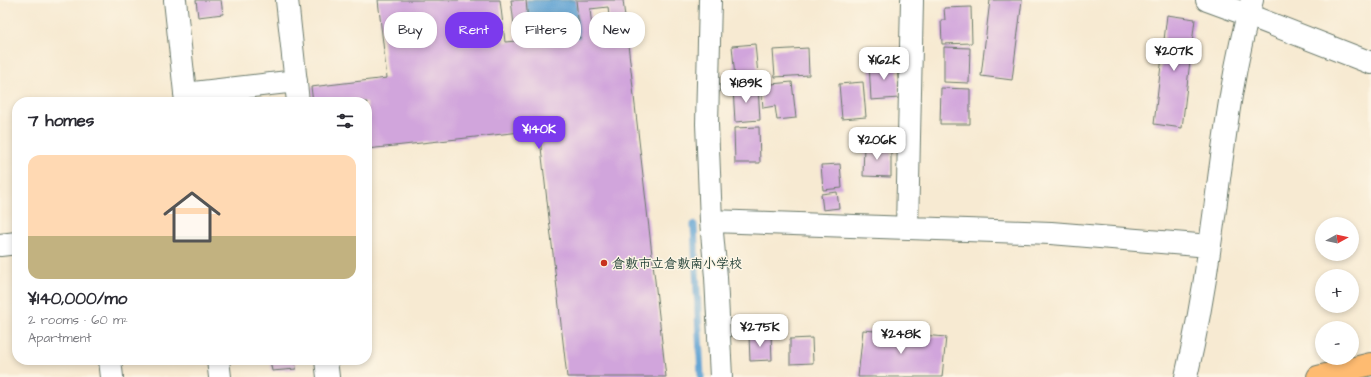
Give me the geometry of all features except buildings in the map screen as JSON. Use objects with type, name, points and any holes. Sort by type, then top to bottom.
[{"type":"main road","points":[[1318,377],[1371,364]]},
{"type":"street","points":[[175,0],[186,97]]},
{"type":"street","points":[[204,97],[297,92],[287,0]]},
{"type":"street","points":[[710,0],[707,124],[711,221],[716,277],[721,377]]},
{"type":"street","points":[[907,222],[912,0]]},
{"type":"street","points":[[1207,0],[1250,7],[1371,64]]},
{"type":"street","points":[[1186,377],[1204,246],[1220,168],[1236,64],[1250,7]]},
{"type":"street","points":[[711,221],[907,222],[1204,246]]},
{"type":"street","points":[[0,245],[12,244]]},
{"type":"street","points":[[111,365],[112,377]]},
{"type":"street","points":[[219,365],[220,377]]},
{"type":"street","points":[[327,365],[328,377]]},
{"type":"water","points":[[526,0],[576,0],[577,12],[527,12]]},
{"type":"waterway","points":[[694,225],[701,377]]},
{"type":"place","name":"倉敷市立倉敷南小学校","points":[[604,263]]}]
